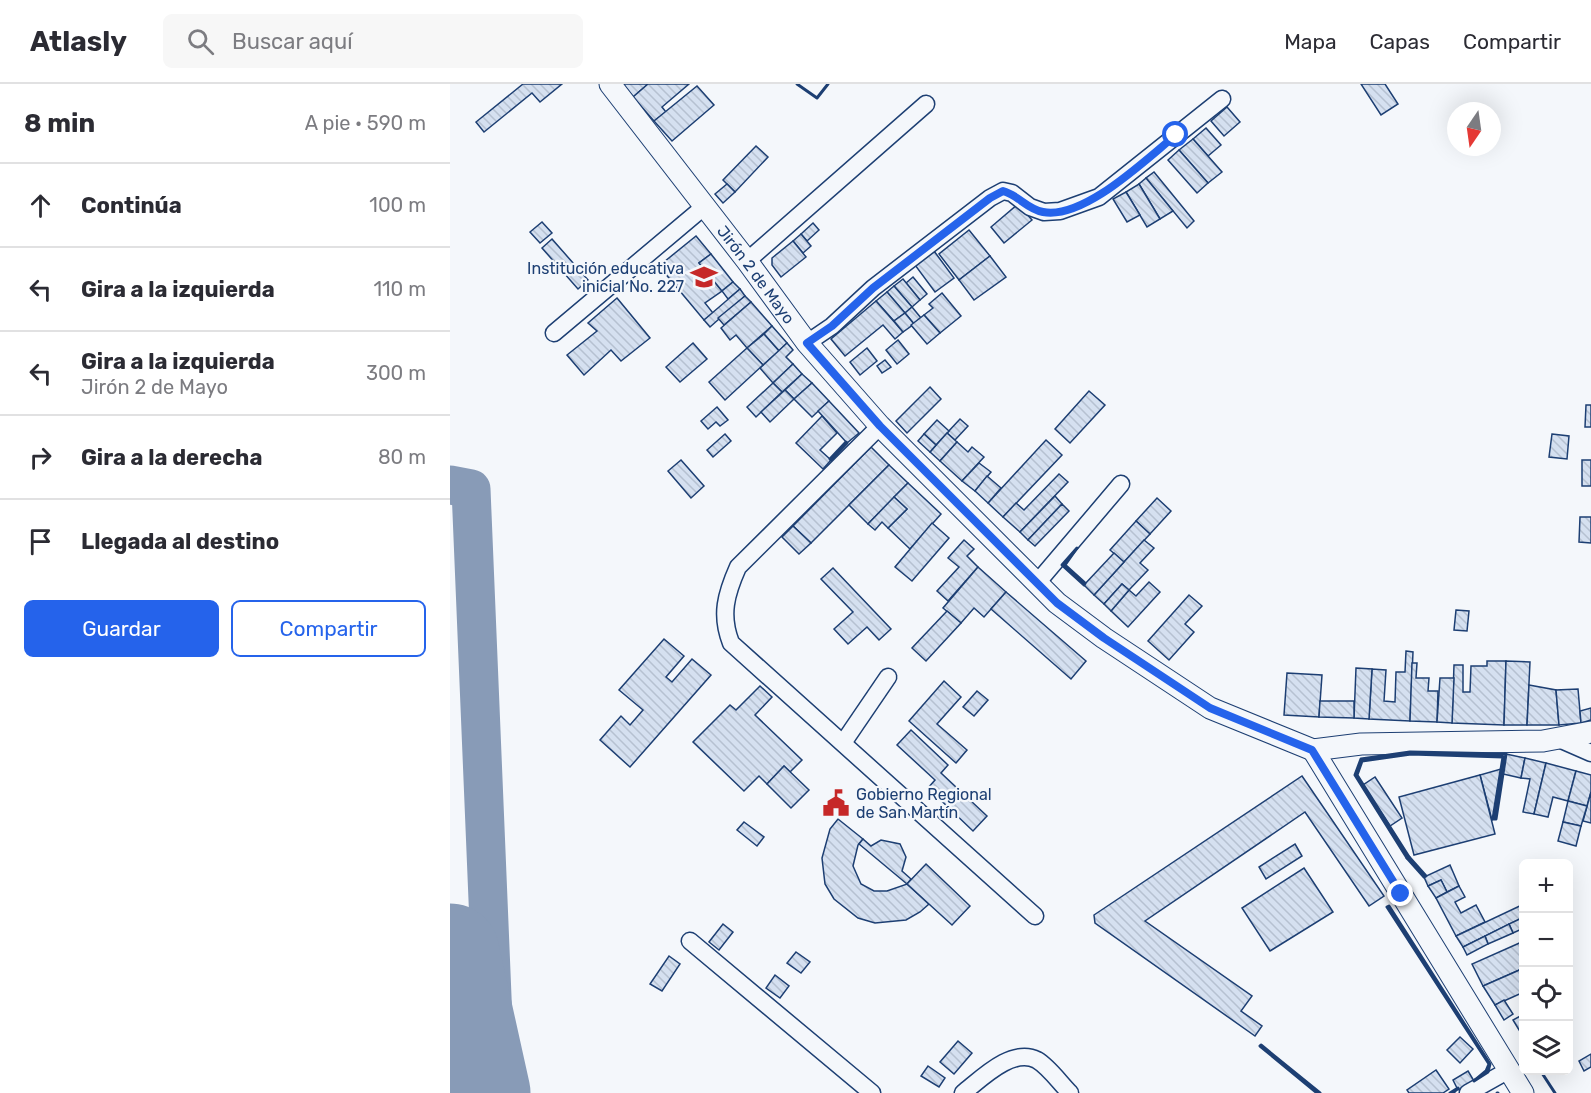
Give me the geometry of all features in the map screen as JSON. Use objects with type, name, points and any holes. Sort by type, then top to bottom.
[{"type":"main road","name":"Jirón 2 de Mayo","points":[[610,84],[747,261],[807,343],[880,426],[1057,603],[1104,638],[1210,708],[1312,750]]},
{"type":"main road","points":[[1523,1093],[1312,750],[1361,744],[1559,739],[1591,732]]},
{"type":"street","points":[[807,343],[832,326],[873,288],[990,198],[1003,191],[1012,193],[1030,207],[1044,212],[1060,211],[1099,197],[1222,99]]},
{"type":"street","points":[[747,261],[926,104]]},
{"type":"street","points":[[554,333],[705,206]]},
{"type":"street","points":[[880,426],[738,567],[728,590],[724,614],[731,643],[1035,916]]},
{"type":"street","points":[[1037,583],[1121,484]]},
{"type":"street","points":[[843,743],[888,677]]},
{"type":"street","points":[[1559,739],[1591,753]]},
{"type":"street","points":[[690,941],[872,1093]]},
{"type":"street","points":[[963,1093],[994,1069],[1013,1059],[1025,1058],[1037,1060],[1070,1093]]},
{"type":"street","points":[[1468,1093],[1509,1070]]},
{"type":"building","points":[[523,84],[562,84],[540,102],[532,93],[484,132],[476,122]]},
{"type":"building","points":[[623,84],[648,84],[633,97]]},
{"type":"building","points":[[648,84],[689,84],[662,107],[666,112],[654,121],[633,97]]},
{"type":"building","points":[[1361,84],[1385,84],[1398,104],[1381,115]]},
{"type":"building","points":[[697,86],[714,105],[672,141],[654,121]]},
{"type":"building","points":[[1227,107],[1240,122],[1224,136],[1211,121]]},
{"type":"building","points":[[1206,128],[1221,145],[1208,156],[1193,139]]},
{"type":"building","points":[[1193,139],[1222,172],[1208,183],[1179,150]]},
{"type":"building","points":[[756,146],[768,157],[735,192],[723,180]]},
{"type":"building","points":[[1179,150],[1208,183],[1197,193],[1168,160]]},
{"type":"building","points":[[1154,172],[1194,221],[1187,228],[1146,178]]},
{"type":"building","points":[[1146,178],[1173,211],[1160,219],[1139,184]]},
{"type":"building","points":[[727,184],[735,192],[723,203],[715,194]]},
{"type":"building","points":[[1139,184],[1160,219],[1147,227],[1126,192]]},
{"type":"building","points":[[1126,192],[1140,215],[1127,222],[1113,199]]},
{"type":"building","points":[[1018,204],[1032,220],[1004,243],[991,227]]},
{"type":"building","points":[[542,222],[552,233],[540,243],[530,232]]},
{"type":"building","points":[[813,223],[819,230],[807,241],[801,234]]},
{"type":"building","points":[[969,230],[990,256],[959,280],[939,254]]},
{"type":"building","points":[[801,234],[811,246],[803,253],[793,241]]},
{"type":"building","points":[[696,236],[711,254],[699,263],[722,291],[705,303],[713,313],[704,320],[659,266]]},
{"type":"building","points":[[552,239],[588,280],[578,289],[542,248]]},
{"type":"building","points":[[793,241],[806,257],[781,277],[772,265],[772,258]]},
{"type":"building","points":[[934,251],[954,278],[935,292],[915,265]]},
{"type":"building","points":[[711,254],[733,282],[722,291],[699,263]]},
{"type":"building","points":[[990,256],[1006,277],[974,300],[959,280]]},
{"type":"building","points":[[913,277],[927,294],[920,300],[906,283]]},
{"type":"building","points":[[903,279],[920,300],[912,307],[894,286]]},
{"type":"building","points":[[733,282],[740,289],[728,299],[722,291]]},
{"type":"building","points":[[894,286],[912,307],[905,313],[887,292]]},
{"type":"building","points":[[740,289],[745,296],[710,327],[704,320]]},
{"type":"building","points":[[887,292],[905,313],[894,321],[876,301]]},
{"type":"building","points":[[942,293],[961,316],[940,333],[924,315],[933,308],[929,304]]},
{"type":"building","points":[[745,296],[751,302],[724,325],[718,318]]},
{"type":"building","points":[[617,298],[650,338],[621,361],[611,350],[584,375],[567,355],[597,331],[588,323]]},
{"type":"building","points":[[876,301],[903,332],[895,339],[883,325],[845,356],[831,339]]},
{"type":"building","points":[[751,302],[772,326],[747,348],[736,335],[730,340],[721,328]]},
{"type":"building","points":[[912,307],[921,318],[914,324],[905,313]]},
{"type":"building","points":[[905,313],[914,324],[903,332],[894,321]]},
{"type":"building","points":[[924,315],[940,333],[927,344],[911,325]]},
{"type":"building","points":[[772,326],[787,343],[779,351],[764,334]]},
{"type":"building","points":[[764,334],[779,351],[763,365],[747,348]]},
{"type":"building","points":[[898,340],[909,354],[897,364],[886,350]]},
{"type":"building","points":[[693,343],[707,359],[680,382],[666,367]]},
{"type":"building","points":[[787,343],[793,350],[786,357],[793,364],[773,383],[760,368]]},
{"type":"building","points":[[747,348],[763,365],[725,400],[709,382]]},
{"type":"building","points":[[867,348],[877,361],[860,375],[850,362]]},
{"type":"building","points":[[885,360],[891,367],[882,373],[877,366]]},
{"type":"building","points":[[793,364],[802,374],[782,392],[773,383]]},
{"type":"building","points":[[802,374],[812,383],[794,399],[785,390]]},
{"type":"building","points":[[773,383],[782,392],[756,417],[747,407]]},
{"type":"building","points":[[812,383],[829,401],[812,417],[794,399]]},
{"type":"building","points":[[930,387],[941,399],[907,433],[896,421]]},
{"type":"building","points":[[785,390],[794,399],[770,422],[761,412]]},
{"type":"building","points":[[1089,391],[1105,405],[1070,443],[1055,429]]},
{"type":"building","points":[[829,401],[859,433],[847,443],[818,411]]},
{"type":"building","points":[[1586,405],[1591,405],[1591,427],[1585,427]]},
{"type":"building","points":[[717,407],[728,420],[720,426],[716,422],[708,429],[701,421]]},
{"type":"building","points":[[822,416],[837,433],[820,450],[831,460],[823,469],[796,443]]},
{"type":"building","points":[[960,419],[968,426],[955,440],[947,433]]},
{"type":"building","points":[[937,420],[949,431],[936,445],[924,434]]},
{"type":"building","points":[[947,433],[957,442],[940,461],[930,452]]},
{"type":"building","points":[[725,434],[731,441],[713,457],[707,450]]},
{"type":"building","points":[[924,434],[936,445],[930,452],[918,441]]},
{"type":"building","points":[[1552,434],[1569,436],[1567,459],[1549,457]]},
{"type":"building","points":[[1046,440],[1062,455],[1003,517],[988,503]]},
{"type":"building","points":[[957,442],[968,452],[972,447],[984,457],[962,481],[940,461]]},
{"type":"building","points":[[871,447],[889,465],[811,543],[793,526]]},
{"type":"building","points":[[681,460],[704,486],[691,498],[668,471]]},
{"type":"building","points":[[1582,460],[1591,460],[1591,486],[1582,486]]},
{"type":"building","points":[[979,463],[991,472],[975,491],[962,481]]},
{"type":"building","points":[[889,465],[908,483],[868,524],[849,505]]},
{"type":"building","points":[[1059,474],[1068,482],[1020,532],[1003,517],[1016,503],[1024,510]]},
{"type":"building","points":[[987,476],[1001,488],[988,503],[975,491]]},
{"type":"building","points":[[908,483],[941,514],[910,549],[888,528],[907,509],[894,497]]},
{"type":"building","points":[[1055,496],[1062,504],[1028,540],[1020,532]]},
{"type":"building","points":[[894,497],[907,509],[888,528],[882,522],[875,530],[868,524]]},
{"type":"building","points":[[1157,498],[1171,511],[1150,534],[1136,521]]},
{"type":"building","points":[[1062,504],[1069,511],[1035,546],[1028,540]]},
{"type":"building","points":[[1580,517],[1591,517],[1591,543],[1579,542]]},
{"type":"building","points":[[1136,521],[1150,534],[1124,562],[1110,550]]},
{"type":"building","points":[[932,523],[949,538],[912,581],[895,567]]},
{"type":"building","points":[[793,526],[811,543],[799,554],[782,537]]},
{"type":"building","points":[[964,540],[974,549],[967,556],[978,567],[948,601],[937,591],[959,567],[948,558]]},
{"type":"building","points":[[1144,540],[1154,548],[1140,563],[1148,570],[1129,590],[1122,584],[1104,604],[1094,595]]},
{"type":"building","points":[[1114,553],[1124,562],[1094,595],[1084,585]]},
{"type":"building","points":[[978,567],[1006,592],[984,617],[974,608],[961,623],[943,608]]},
{"type":"building","points":[[833,568],[891,629],[879,640],[867,627],[848,644],[834,629],[853,612],[821,579]]},
{"type":"building","points":[[1149,582],[1160,592],[1128,627],[1111,611],[1129,590],[1136,596]]},
{"type":"building","points":[[1122,584],[1129,590],[1111,611],[1104,604]]},
{"type":"building","points":[[1006,592],[1086,661],[1071,679],[991,609]]},
{"type":"building","points":[[1189,595],[1202,606],[1185,624],[1194,632],[1169,660],[1148,641]]},
{"type":"building","points":[[1456,610],[1469,611],[1467,631],[1454,630]]},
{"type":"building","points":[[947,611],[961,623],[926,661],[912,648]]},
{"type":"building","points":[[664,639],[684,656],[666,677],[672,682],[692,659],[711,675],[630,767],[600,740],[621,716],[630,725],[643,710],[619,690]]},
{"type":"building","points":[[1406,651],[1413,652],[1410,721],[1369,719],[1372,669],[1386,670],[1384,701],[1395,702],[1396,672],[1405,672]]},
{"type":"building","points":[[1487,661],[1506,661],[1504,725],[1452,723],[1454,665],[1463,665],[1463,692],[1470,692],[1471,666],[1487,666]]},
{"type":"building","points":[[1506,661],[1530,662],[1527,725],[1504,725]]},
{"type":"building","points":[[1412,663],[1417,663],[1416,678],[1429,678],[1428,691],[1438,691],[1437,722],[1410,721]]},
{"type":"building","points":[[1356,668],[1372,669],[1369,719],[1354,718]]},
{"type":"building","points":[[1287,673],[1322,675],[1319,717],[1284,715]]},
{"type":"building","points":[[1440,678],[1454,678],[1452,723],[1437,722]]},
{"type":"building","points":[[944,681],[961,697],[937,724],[967,750],[956,763],[909,721]]},
{"type":"building","points":[[1529,685],[1556,690],[1559,725],[1527,725]]},
{"type":"building","points":[[760,686],[772,697],[755,715],[802,760],[790,772],[784,766],[767,784],[759,776],[744,791],[693,742],[730,705],[736,710]]},
{"type":"building","points":[[1578,689],[1581,723],[1559,725],[1556,690]]},
{"type":"building","points":[[977,691],[988,700],[974,716],[963,707]]},
{"type":"building","points":[[1320,701],[1354,701],[1354,718],[1319,717]]},
{"type":"building","points":[[1591,708],[1591,720],[1581,723],[1580,711]]},
{"type":"building","points":[[911,730],[948,765],[941,773],[987,816],[973,831],[928,788],[935,780],[897,745]]},
{"type":"building","points":[[1506,754],[1525,758],[1521,778],[1503,774]]},
{"type":"building","points":[[1525,758],[1546,763],[1534,814],[1523,812],[1530,779],[1521,778]]},
{"type":"building","points":[[1546,763],[1576,771],[1568,801],[1553,797],[1548,817],[1534,814]]},
{"type":"building","points":[[784,766],[809,790],[791,808],[767,784]]},
{"type":"building","points":[[1501,769],[1493,819],[1492,820],[1480,775]]},
{"type":"building","points":[[1576,771],[1591,775],[1591,792],[1587,806],[1568,801]]},
{"type":"building","points":[[1480,775],[1495,834],[1414,855],[1399,797]]},
{"type":"building","points":[[1302,776],[1384,896],[1369,906],[1305,812],[1145,921],[1252,996],[1241,1011],[1262,1026],[1255,1036],[1095,923],[1094,915]]},
{"type":"building","points":[[1375,777],[1402,818],[1390,826],[1363,785]]},
{"type":"building","points":[[1591,792],[1591,823],[1583,821]]},
{"type":"building","points":[[1568,801],[1587,806],[1581,826],[1563,822]]},
{"type":"building","points":[[838,819],[863,839],[858,845],[853,866],[861,884],[874,891],[887,891],[907,884],[929,904],[906,920],[875,923],[858,918],[834,899],[825,884],[822,858],[830,829]]},
{"type":"building","points":[[744,822],[764,837],[757,846],[737,830]]},
{"type":"building","points":[[1563,822],[1581,826],[1576,846],[1558,841]]},
{"type":"building","points":[[863,839],[871,846],[881,840],[900,844],[906,857],[902,871],[911,879],[907,884],[859,844]]},
{"type":"building","points":[[1295,844],[1302,856],[1266,879],[1259,867]]},
{"type":"building","points":[[926,864],[970,906],[952,925],[907,884]]},
{"type":"building","points":[[1450,865],[1459,886],[1447,892],[1441,880],[1428,886],[1424,877]]},
{"type":"building","points":[[1304,868],[1333,912],[1270,951],[1242,908]]},
{"type":"building","points":[[1441,880],[1447,892],[1436,898],[1428,886]]},
{"type":"building","points":[[1459,886],[1465,897],[1455,902],[1461,913],[1476,905],[1485,922],[1456,936],[1436,898]]},
{"type":"building","points":[[1519,906],[1519,919],[1463,947],[1456,936]]},
{"type":"building","points":[[1519,919],[1519,930],[1513,933],[1509,924]]},
{"type":"building","points":[[723,924],[733,932],[719,950],[709,942]]},
{"type":"building","points":[[1509,924],[1513,933],[1488,944],[1485,936]]},
{"type":"building","points":[[1485,936],[1488,944],[1467,955],[1463,947]]},
{"type":"building","points":[[1519,943],[1519,970],[1483,986],[1472,964]]},
{"type":"building","points":[[796,952],[810,962],[801,973],[787,963]]},
{"type":"building","points":[[669,956],[680,964],[662,991],[650,984]]},
{"type":"building","points":[[1519,970],[1519,994],[1495,1005],[1483,986]]},
{"type":"building","points":[[775,975],[789,986],[780,998],[766,988]]},
{"type":"building","points":[[1504,1000],[1513,1014],[1504,1020],[1495,1005]]},
{"type":"building","points":[[1519,1017],[1519,1030],[1513,1020]]},
{"type":"building","points":[[1460,1037],[1473,1049],[1460,1063],[1447,1050]]},
{"type":"building","points":[[958,1041],[972,1053],[954,1074],[940,1062]]},
{"type":"building","points":[[1591,1054],[1591,1067],[1584,1071],[1579,1061]]},
{"type":"building","points":[[928,1066],[945,1078],[939,1087],[921,1076]]},
{"type":"building","points":[[1436,1070],[1449,1089],[1443,1093],[1409,1093],[1407,1090]]},
{"type":"building","points":[[1468,1071],[1474,1081],[1458,1090],[1453,1080]]},
{"type":"taxiway","points":[[450,485],[471,489],[496,1093]]},
{"type":"runway","points":[[450,953],[481,1093]]},
{"type":"wall","points":[[797,84],[817,98],[828,84]]},
{"type":"wall","points":[[846,442],[847,443],[831,460],[830,459],[846,442]]},
{"type":"wall","points":[[1077,548],[1065,565],[1085,583],[1084,585],[1062,565],[1077,548]]},
{"type":"wall","points":[[1410,752],[1506,754],[1496,819],[1493,819],[1503,757],[1411,754],[1362,761],[1357,775],[1409,857],[1407,858],[1355,775],[1361,759],[1410,752]]},
{"type":"wall","points":[[1409,857],[1426,876],[1424,877],[1407,858],[1409,857]]},
{"type":"wall","points":[[1389,906],[1490,1064],[1488,1072],[1474,1081],[1486,1071],[1489,1064],[1387,907],[1389,906]]},
{"type":"wall","points":[[1317,1093],[1260,1046],[1320,1093]]},
{"type":"wall","points":[[1543,1075],[1555,1093]]},
{"type":"wall","points":[[1450,1093],[1458,1088],[1453,1093]]},
{"type":"place","name":"Institución educativa inicial No. 227","points":[[704,277]]},
{"type":"place","name":"Gobierno Regional de San Martín","points":[[836,803]]},
{"type":"route","points":[[1176,135],[1099,197],[1060,211],[1044,212],[1030,207],[1012,193],[1003,191],[990,198],[873,288],[832,326],[807,343],[880,426],[1057,603],[1104,638],[1210,708],[1312,750],[1401,894]]}]
